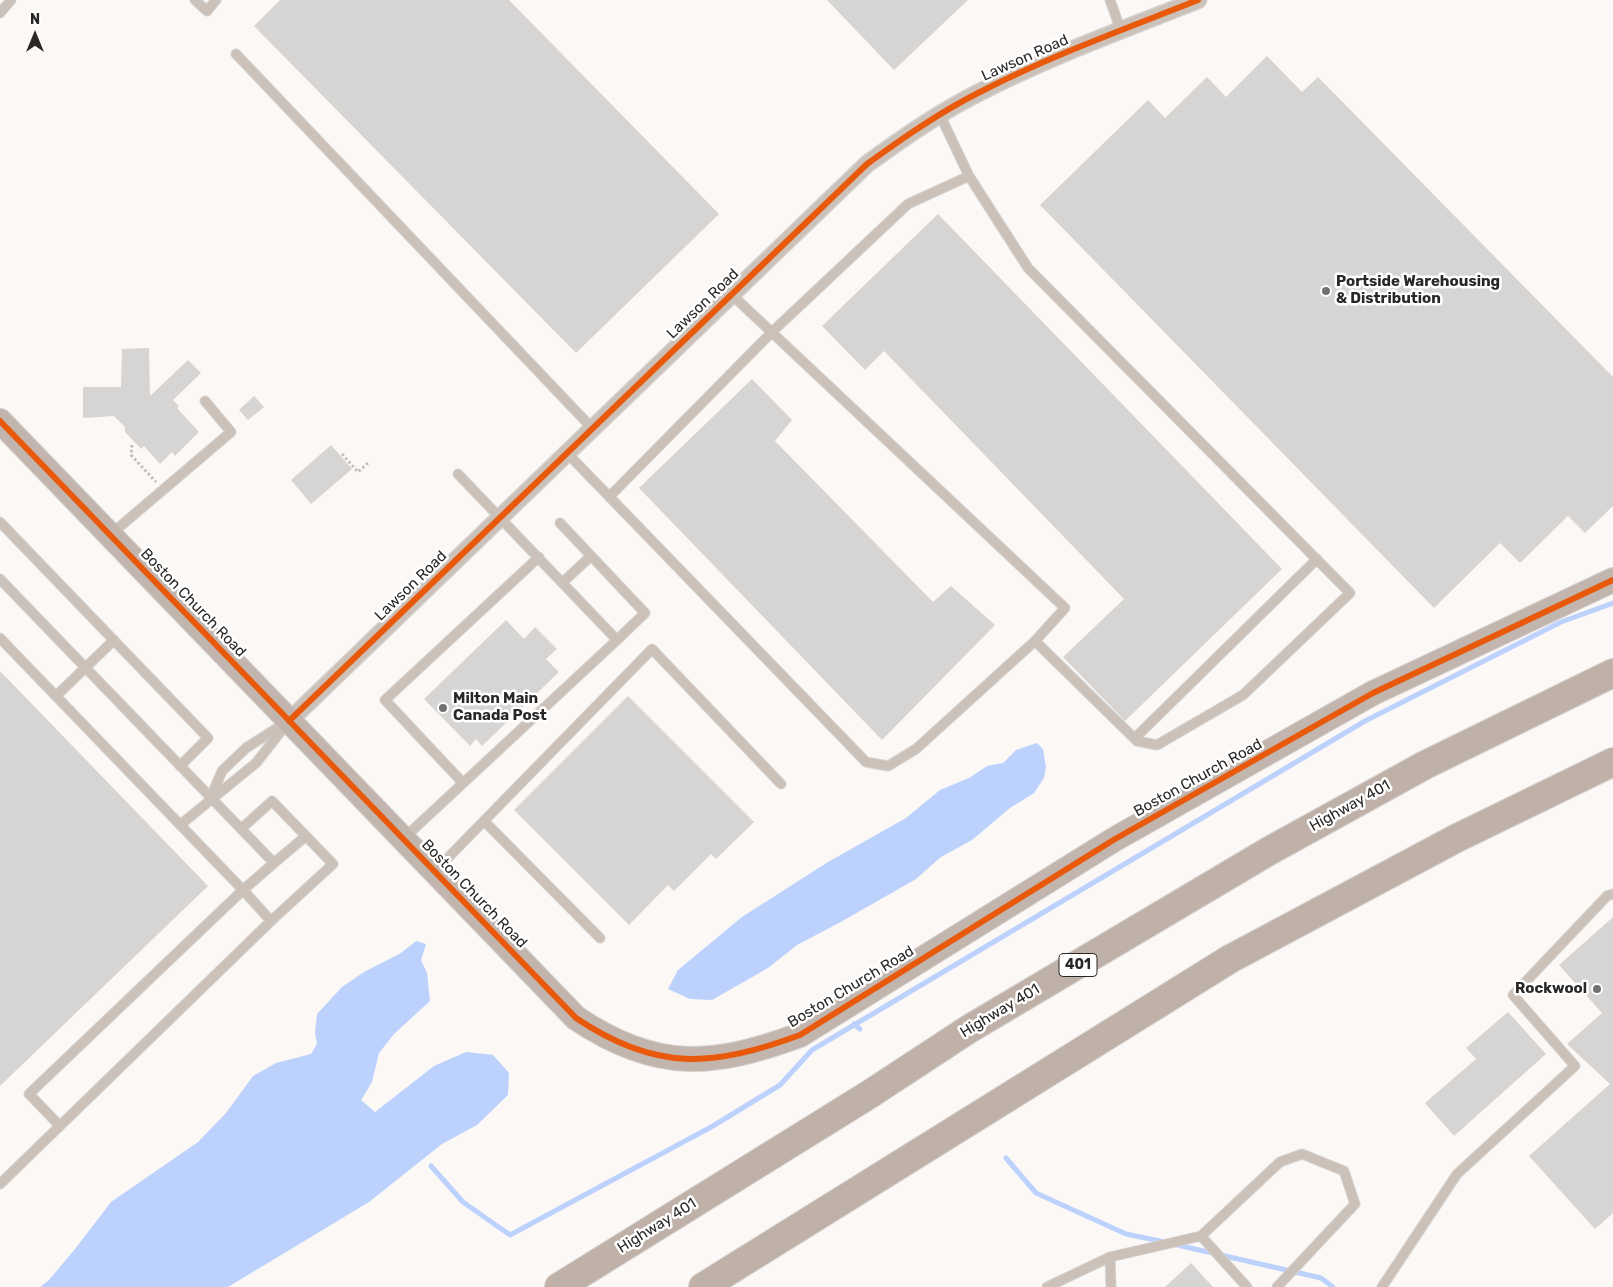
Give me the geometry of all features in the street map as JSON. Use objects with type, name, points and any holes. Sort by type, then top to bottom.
[{"type":"highway","name":"Highway 401","points":[[559,1287],[870,1094],[969,1030],[1269,851],[1425,765],[1613,673]]},
{"type":"highway","points":[[703,1287],[1230,959],[1457,838],[1613,762]]},
{"type":"street","name":"Lawson Road","points":[[289,721],[867,164],[940,115],[979,92],[1028,69],[1198,0]]},
{"type":"street","name":"Boston Church Road","points":[[0,422],[576,1018],[601,1035],[653,1055],[684,1060],[721,1058],[756,1051],[800,1035],[1115,839],[1373,693],[1613,580]]},
{"type":"lane","points":[[0,13],[11,0]]},
{"type":"lane","points":[[195,0],[207,11],[216,0]]},
{"type":"lane","points":[[1110,0],[1121,31]]},
{"type":"lane","points":[[236,54],[592,428]]},
{"type":"lane","points":[[940,115],[969,176],[1028,268],[1350,592],[1243,694],[1157,744],[1147,744],[1135,738],[1035,641]]},
{"type":"lane","points":[[610,496],[772,332],[908,204],[969,176]]},
{"type":"lane","points":[[568,453],[866,762],[888,766],[916,749],[1035,641],[1065,608],[731,294]]},
{"type":"lane","points":[[110,535],[231,432],[205,401]]},
{"type":"lane","points":[[458,474],[501,516],[617,640]]},
{"type":"lane","points":[[0,522],[208,738],[180,766]]},
{"type":"lane","points":[[404,839],[645,613],[560,523]]},
{"type":"lane","points":[[563,582],[591,556]]},
{"type":"lane","points":[[464,783],[385,700],[539,557]]},
{"type":"lane","points":[[1135,738],[1317,560]]},
{"type":"lane","points":[[0,579],[274,863]]},
{"type":"lane","points":[[0,638],[271,920]]},
{"type":"lane","points":[[56,696],[114,640]]},
{"type":"lane","points":[[435,871],[652,649],[781,784]]},
{"type":"lane","points":[[211,798],[222,772],[246,748],[289,721]]},
{"type":"lane","points":[[180,825],[256,763],[289,721]]},
{"type":"lane","points":[[0,1184],[271,920],[333,864],[272,800],[241,829]]},
{"type":"lane","points":[[484,821],[600,938]]},
{"type":"lane","points":[[60,1126],[29,1094],[242,890],[306,836]]},
{"type":"lane","points":[[1382,1287],[1457,1174],[1574,1066],[1513,994],[1607,896],[1613,894]]},
{"type":"lane","points":[[1047,1287],[1110,1257],[1200,1236],[1280,1162],[1302,1154],[1344,1171],[1355,1204],[1277,1287]]},
{"type":"lane","points":[[1200,1236],[1247,1287]]},
{"type":"lane","points":[[1110,1257],[1111,1287]]},
{"type":"path","points":[[132,445],[131,455],[163,489]]},
{"type":"path","points":[[342,454],[358,472],[368,463]]},
{"type":"water","points":[[1037,743],[1043,749],[1046,767],[1044,778],[1034,793],[1010,808],[972,840],[941,857],[916,879],[797,945],[768,968],[712,1000],[690,999],[668,989],[678,970],[742,917],[828,862],[906,818],[940,790],[969,778],[987,766],[1003,763],[1016,750]]},
{"type":"water","points":[[416,941],[426,944],[421,960],[427,973],[430,1001],[394,1034],[379,1053],[372,1082],[361,1100],[375,1112],[434,1066],[466,1052],[493,1055],[509,1073],[508,1095],[477,1125],[442,1144],[369,1202],[228,1287],[40,1287],[49,1280],[75,1249],[111,1202],[198,1142],[226,1113],[253,1076],[276,1063],[311,1054],[317,1044],[315,1033],[317,1014],[342,987],[364,972],[401,953]]},
{"type":"building","points":[[280,0],[509,0],[719,214],[576,353],[254,26]]},
{"type":"building","points":[[827,0],[968,0],[894,70]]},
{"type":"building","name":"Portside Warehousing & Distribution","points":[[1267,56],[1302,92],[1318,77],[1613,377],[1613,506],[1585,533],[1568,516],[1520,563],[1500,543],[1434,608],[1040,205],[1148,100],[1165,118],[1207,77],[1226,97]]},
{"type":"building","points":[[938,214],[1282,569],[1125,721],[1063,657],[1124,599],[884,351],[865,370],[822,326]]},
{"type":"building","points":[[149,348],[150,396],[188,360],[201,373],[173,400],[179,406],[177,408],[199,432],[175,456],[172,452],[160,464],[144,446],[141,449],[125,432],[125,427],[114,416],[83,418],[83,387],[121,387],[122,349]]},
{"type":"building","points":[[752,379],[792,420],[775,441],[933,602],[951,586],[995,625],[882,740],[639,488]]},
{"type":"building","points":[[254,396],[264,407],[248,420],[239,410]]},
{"type":"building","points":[[331,445],[352,469],[311,504],[291,480]]},
{"type":"building","points":[[506,620],[524,639],[535,627],[557,649],[546,659],[559,672],[482,746],[476,739],[470,746],[424,699]]},
{"type":"building","points":[[0,671],[208,886],[0,1086]]},
{"type":"building","points":[[628,696],[754,822],[716,859],[711,854],[674,891],[668,885],[629,925],[514,810]]},
{"type":"building","points":[[1613,917],[1613,1213],[1595,1229],[1529,1156],[1610,1084],[1567,1044],[1602,1013],[1559,965]]},
{"type":"building","points":[[1508,1012],[1546,1054],[1454,1136],[1425,1103],[1476,1059],[1466,1048]]},
{"type":"building","points":[[1191,1263],[1213,1287],[1165,1287]]},
{"type":"waterway","points":[[431,1166],[463,1202],[510,1235],[713,1126],[780,1085],[812,1050],[1365,721],[1561,622],[1613,603]]},
{"type":"waterway","points":[[854,1024],[860,1029]]},
{"type":"waterway","points":[[1006,1158],[1036,1193],[1126,1234],[1165,1242]]},
{"type":"waterway","points":[[1173,1244],[1321,1278],[1333,1287]]},
{"type":"cycle path","points":[[289,721],[867,164],[936,117],[1006,79],[1115,32],[1198,0]]},
{"type":"cycle path","points":[[0,421],[576,1018],[605,1036],[633,1048],[659,1056],[685,1059],[712,1058],[740,1053],[769,1046],[800,1035],[1115,839],[1373,693],[1613,580]]},
{"type":"place","name":"Portside Warehousing & Distribution","points":[[1326,291]]},
{"type":"place","name":"Milton Main Canada Post","points":[[443,708]]},
{"type":"place","name":"Rockwool","points":[[1597,989]]}]
